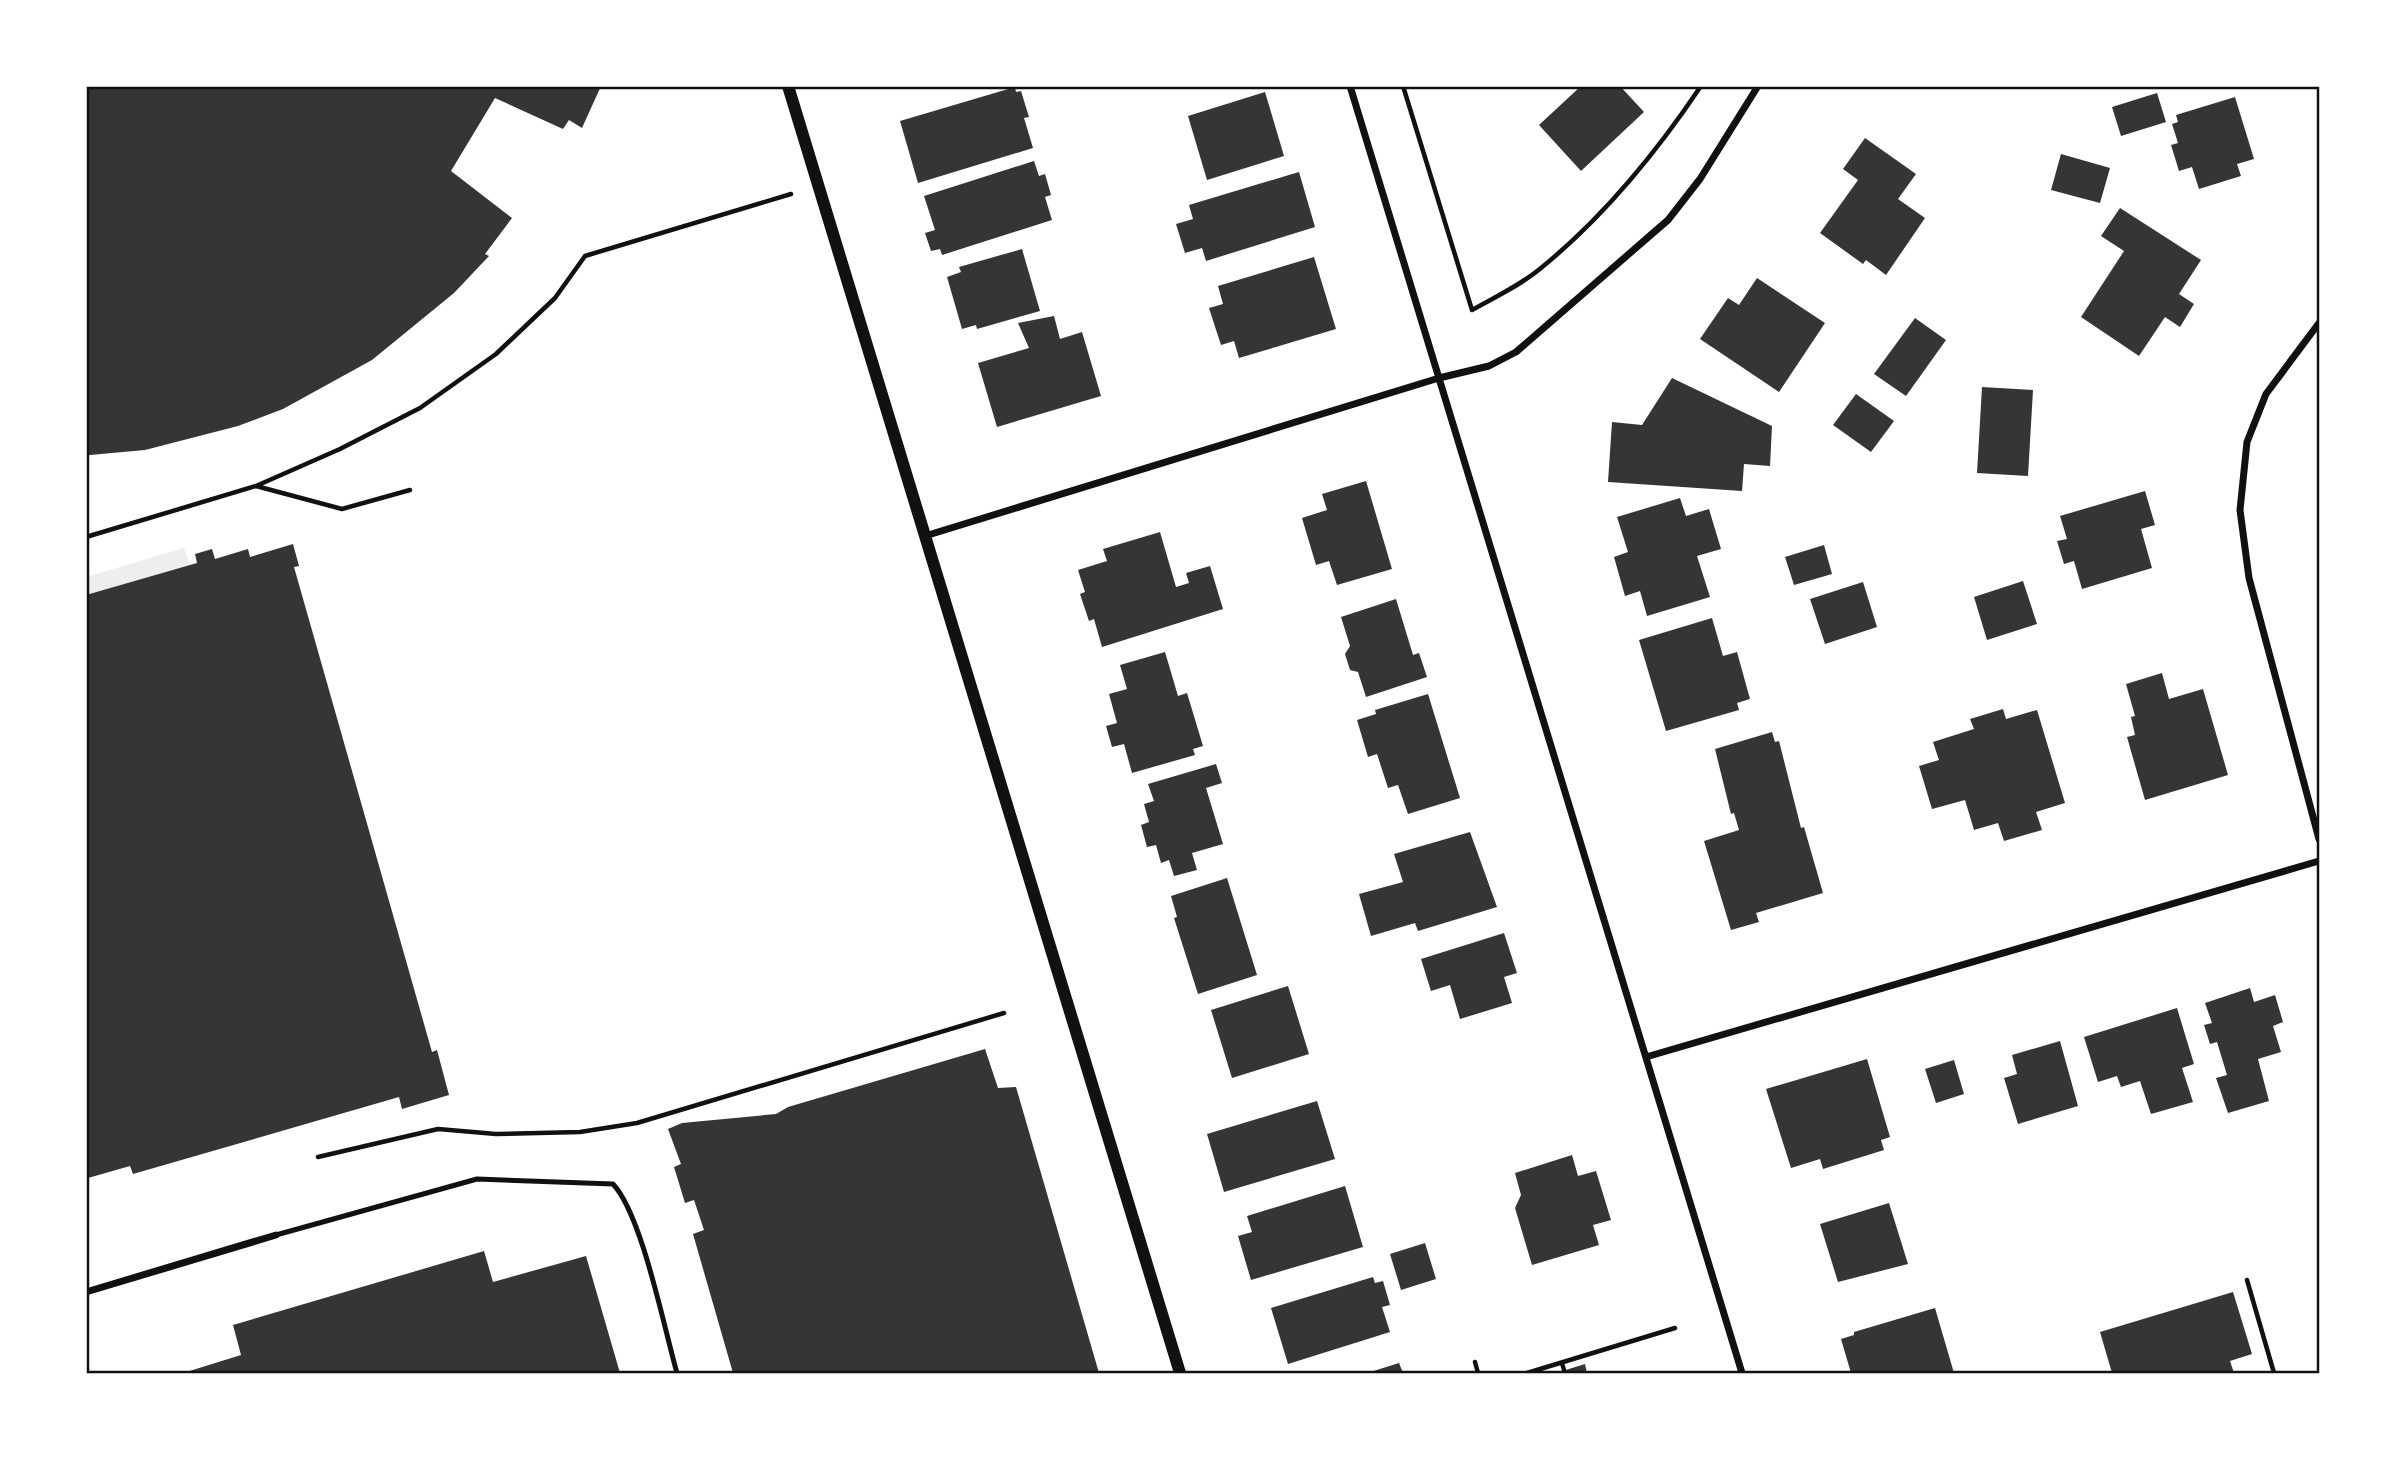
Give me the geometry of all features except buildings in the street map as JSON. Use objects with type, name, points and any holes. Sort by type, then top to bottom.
[{"type":"street","points":[[788,86],[1181,1373]]},
{"type":"street","points":[[1350,86],[1741,1373]]},
{"type":"street","points":[[925,536],[1439,378],[1489,366],[1516,352],[1668,220],[1700,179],[1758,86]]},
{"type":"street","points":[[2319,323],[2266,394],[2247,442],[2240,510],[2249,578],[2319,839]]},
{"type":"street","points":[[1646,1057],[2319,861]]},
{"type":"street","points":[[86,1292],[276,1235]]},
{"type":"lane","points":[[276,1235],[477,1179],[613,1184],[623,1195],[636,1227],[677,1373]]},
{"type":"path","points":[[1404,86],[1472,310],[1539,270],[1584,230],[1660,145],[1701,86]]},
{"type":"path","points":[[86,537],[256,485],[340,449],[431,400],[496,354],[555,298],[585,256],[763,203]]},
{"type":"path","points":[[256,485],[342,509],[410,490]]},
{"type":"path","points":[[318,1157],[438,1129],[496,1134],[580,1132],[637,1123],[1004,1013]]},
{"type":"path","points":[[2246,1280],[2274,1373]]},
{"type":"path","points":[[1527,1373],[1675,1328]]},
{"type":"path","points":[[1475,1362],[1478,1373]]},
{"type":"path","points":[[1562,1363],[1564,1370]]},
{"type":"shaded area","points":[[184,548],[190,565],[86,595],[86,577]]}]
